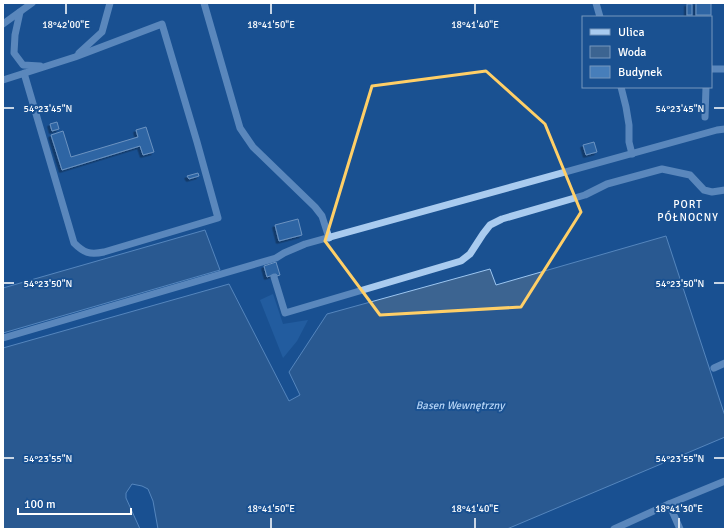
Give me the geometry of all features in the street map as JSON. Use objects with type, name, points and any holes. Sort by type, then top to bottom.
[{"type":"lane","points":[[3,24],[32,3]]},
{"type":"lane","points":[[75,57],[102,32],[110,3]]},
{"type":"lane","points":[[204,3],[240,128],[253,147],[315,207],[322,216],[329,238]]},
{"type":"lane","points":[[596,3],[600,16]]},
{"type":"lane","points":[[20,12],[15,35],[14,53],[22,65],[46,66]]},
{"type":"lane","points":[[3,80],[24,73],[75,57],[162,24],[218,218],[112,250],[94,254],[87,253],[80,249],[74,243],[24,73]]},
{"type":"lane","points":[[712,69],[725,69]]},
{"type":"lane","points":[[621,88],[629,125],[629,142],[632,154]]},
{"type":"lane","points":[[705,117],[706,88]]},
{"type":"lane","points":[[3,338],[276,258],[305,244],[725,129]]},
{"type":"lane","points":[[274,277],[285,312],[461,261],[470,254],[490,225],[502,218],[585,195],[607,184],[662,169],[690,175],[704,190],[712,192],[725,190]]},
{"type":"lane","points":[[714,368],[725,363]]},
{"type":"lane","points":[[614,529],[725,481]]},
{"type":"lane","points":[[669,504],[680,529]]},
{"type":"highlighted area","points":[[486,71],[545,124],[581,212],[521,307],[380,315],[325,241],[372,86]]},
{"type":"shaded area","points":[[273,294],[283,324],[308,320],[297,341],[283,358],[260,300]]},
{"type":"water","points":[[205,230],[220,270],[3,333],[3,288]]},
{"type":"water","name":"Basen Wewnętrzny","points":[[666,236],[725,416],[725,437],[507,529],[158,529],[153,501],[148,489],[132,484],[126,493],[126,498],[140,529],[3,529],[3,348],[229,284],[289,401],[300,395],[289,372],[327,314],[490,269],[496,285]]},
{"type":"building","points":[[696,3],[711,3],[711,15],[696,15]]},
{"type":"building","points":[[687,4],[692,4],[692,15],[687,15]]},
{"type":"building","points":[[57,122],[59,129],[52,131],[50,124]]},
{"type":"building","points":[[146,127],[154,152],[143,155],[140,146],[62,170],[51,135],[63,131],[71,157],[138,137],[136,130]]},
{"type":"building","points":[[594,142],[597,152],[586,155],[583,145]]},
{"type":"building","points":[[198,173],[199,176],[189,179],[187,176]]},
{"type":"building","points":[[298,219],[302,235],[279,241],[275,225]]},
{"type":"building","points":[[276,262],[280,275],[277,276],[276,274],[267,277],[264,266]]},
{"type":"district","name":"PORT PÓŁNOCNY","points":[[688,210]]}]
